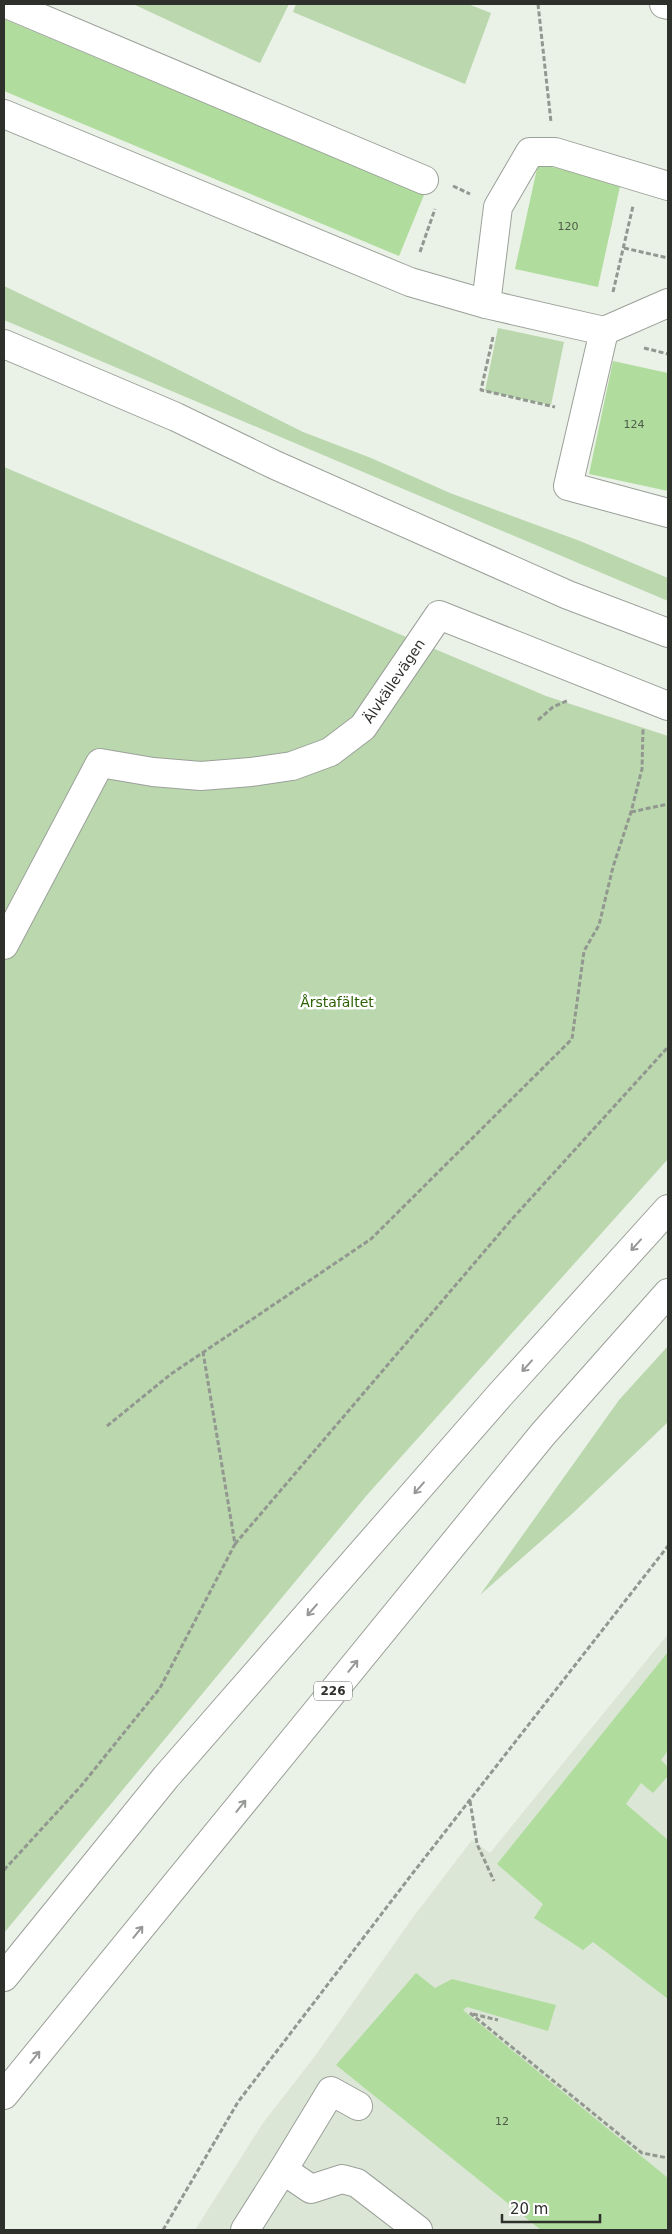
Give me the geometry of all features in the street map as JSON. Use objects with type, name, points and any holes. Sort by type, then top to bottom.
[{"type":"main road","points":[[7,4],[434,181]]},
{"type":"main road","points":[[664,4],[668,5]]},
{"type":"main road","points":[[4,114],[410,282],[492,305],[604,331],[668,303]]},
{"type":"main road","points":[[492,305],[498,207],[530,152],[555,152],[640,176],[668,186]]},
{"type":"main road","points":[[604,331],[568,486],[668,513]]},
{"type":"main road","points":[[4,344],[176,417],[275,465],[568,595],[668,633]]},
{"type":"main road","name":"Älvkällevägen","points":[[4,945],[100,764],[153,772],[201,776],[292,766],[330,752],[363,727],[439,615],[668,706]]},
{"type":"main road","points":[[4,1977],[166,1777],[499,1396],[668,1209]]},
{"type":"main road","name":"226","points":[[4,2095],[543,1434],[668,1293]]},
{"type":"main road","points":[[245,2230],[284,2170],[331,2091],[358,2106]]},
{"type":"main road","points":[[284,2170],[311,2190],[330,2181],[342,2179],[357,2183],[418,2230]]},
{"type":"path","points":[[538,4],[555,152]]},
{"type":"path","points":[[604,331],[640,176]]},
{"type":"path","points":[[410,282],[434,181],[498,207]]},
{"type":"path","points":[[624,248],[668,258]]},
{"type":"path","points":[[492,305],[481,390],[584,413]]},
{"type":"path","points":[[538,720],[553,707],[578,696]]},
{"type":"path","points":[[107,1426],[171,1374],[371,1239],[572,1040],[584,951],[599,925],[613,867],[642,770],[644,730],[637,725]]},
{"type":"path","points":[[631,812],[668,804]]},
{"type":"path","points":[[4,1870],[81,1786],[160,1688],[235,1544],[512,1219],[668,1047]]},
{"type":"path","points":[[203,1352],[235,1544]]},
{"type":"path","points":[[163,2230],[238,2102],[668,1546]]},
{"type":"path","points":[[470,1801],[477,1844],[494,1881]]},
{"type":"path","points":[[498,2020],[470,2013],[642,2153],[668,2158]]},
{"type":"shaded area","points":[[668,1634],[668,2230],[195,2230],[263,2123],[315,2056],[414,1916],[472,1840],[490,1853]]},
{"type":"green space","points":[[133,4],[289,4],[260,63]]},
{"type":"green space","points":[[296,4],[468,4],[491,13],[465,84],[293,12]]},
{"type":"green space","points":[[4,286],[303,432],[371,458],[450,493],[580,541],[668,578],[668,601],[4,320]]},
{"type":"green space","points":[[498,328],[564,342],[551,405],[485,391]]},
{"type":"green space","name":"Årstafältet","points":[[4,467],[546,696],[668,736],[668,1159],[367,1495],[4,1933]]},
{"type":"green space","points":[[668,1346],[668,1422],[573,1513],[480,1595],[619,1400]]},
{"type":"building","points":[[4,19],[424,195],[399,256],[4,91]]},
{"type":"building","points":[[538,164],[621,182],[598,287],[515,269]]},
{"type":"building","points":[[613,361],[668,373],[668,491],[589,474]]},
{"type":"building","points":[[668,1652],[668,1750],[661,1760],[668,1767],[668,1776],[653,1793],[641,1783],[626,1804],[668,1840],[668,1999],[593,1942],[583,1950],[534,1918],[543,1904],[497,1864]]},
{"type":"building","points":[[416,1973],[435,1988],[452,1979],[556,2005],[548,2031],[467,2007],[463,2010],[668,2178],[668,2230],[541,2230],[336,2065]]}]
